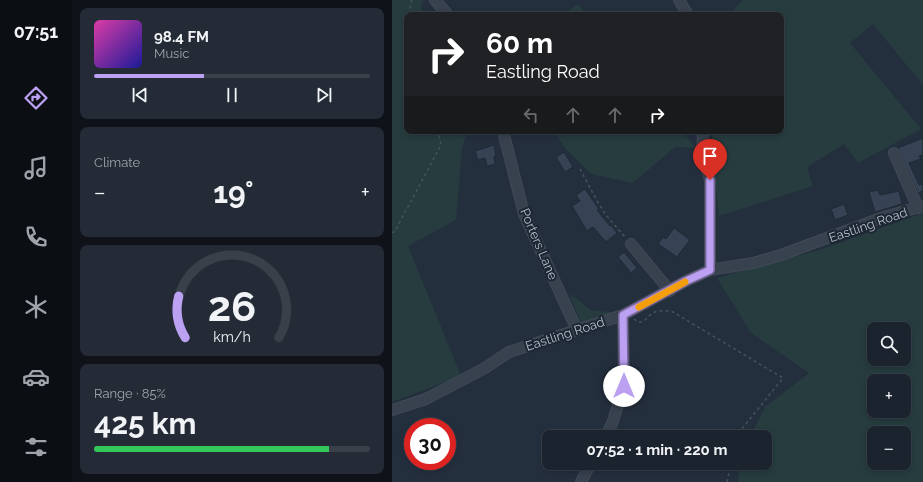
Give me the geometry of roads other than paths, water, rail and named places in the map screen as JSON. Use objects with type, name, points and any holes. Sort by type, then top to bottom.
[{"type":"street","points":[[435,0],[445,12]]},
{"type":"street","points":[[679,0],[686,12]]},
{"type":"street","name":"Porters Lane","points":[[504,134],[524,214],[577,330]]},
{"type":"street","points":[[703,134],[702,154],[710,180],[710,270]]},
{"type":"street","points":[[894,153],[920,207]]},
{"type":"street","name":"Eastling Road","points":[[392,410],[426,399],[485,368],[508,352],[626,314],[686,281],[710,270],[753,263],[781,255],[884,217],[920,207]]},
{"type":"street","points":[[708,230],[707,253],[710,270]]},
{"type":"street","points":[[631,244],[670,291]]},
{"type":"street","points":[[609,430],[624,386],[626,314]]},
{"type":"street","points":[[581,482],[587,470]]}]
